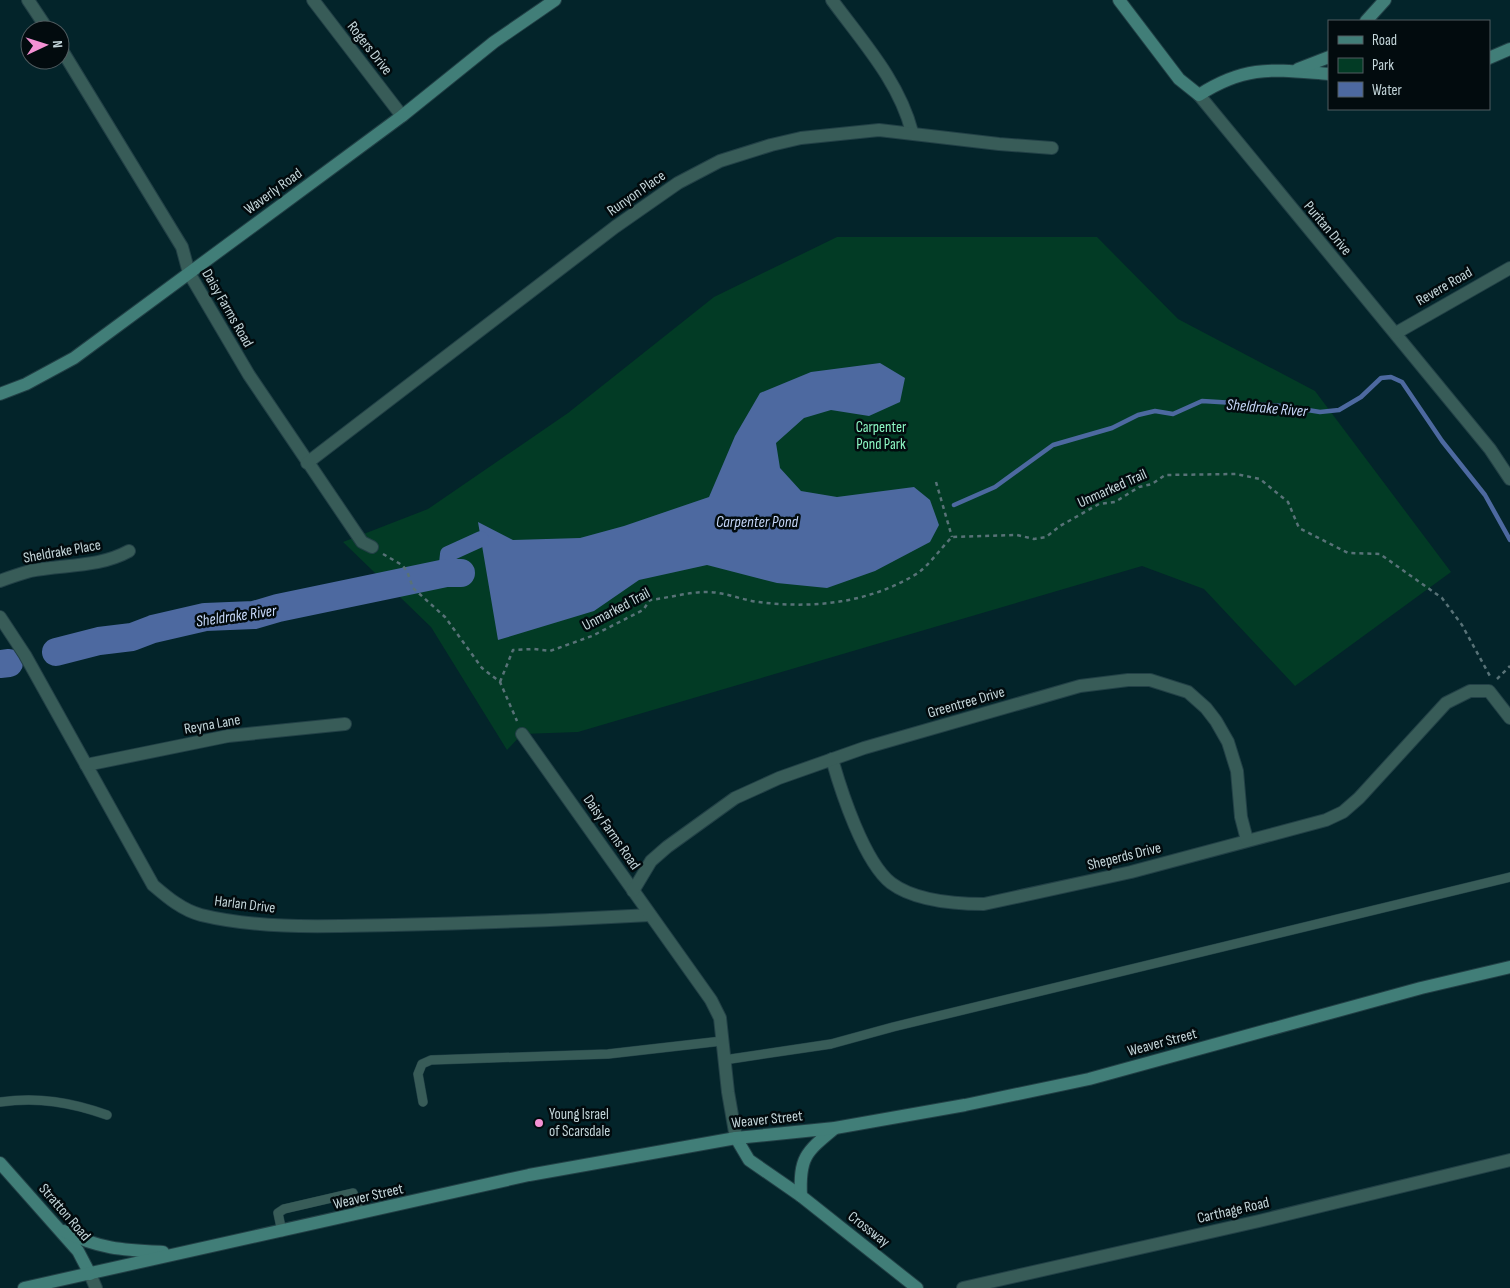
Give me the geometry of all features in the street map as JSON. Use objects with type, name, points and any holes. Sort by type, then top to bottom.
[{"type":"main road","name":"Waverly Road","points":[[0,394],[26,384],[74,358],[402,116],[494,42],[555,0]]},
{"type":"main road","name":"Puritan Drive","points":[[1119,0],[1179,78],[1199,95]]},
{"type":"main road","points":[[1367,20],[1385,0]]},
{"type":"main road","points":[[1490,58],[1510,49]]},
{"type":"main road","points":[[1295,70],[1328,57]]},
{"type":"main road","points":[[1199,95],[1233,77],[1249,73],[1295,70],[1328,74]]},
{"type":"main road","name":"Weaver Street","points":[[24,1288],[176,1253],[282,1232],[530,1175],[736,1138],[836,1128],[965,1105],[1089,1079],[1421,988],[1510,967]]},
{"type":"main road","points":[[801,1196],[800,1172],[805,1158],[811,1147],[836,1128]]},
{"type":"main road","name":"Crossway","points":[[736,1138],[749,1160],[801,1196],[917,1288]]},
{"type":"main road","name":"Stratton Road","points":[[0,1163],[78,1251],[90,1274]]},
{"type":"main road","points":[[59,1228],[83,1241],[111,1249],[176,1253]]},
{"type":"street","points":[[28,0],[41,20]]},
{"type":"street","name":"Rogers Drive","points":[[313,0],[402,116]]},
{"type":"street","points":[[832,0],[889,78],[912,132]]},
{"type":"street","name":"Daisy Farms Road","points":[[70,63],[182,247],[189,273],[249,376],[362,542],[372,547]]},
{"type":"street","name":"Puritan Drive","points":[[1199,95],[1303,224],[1396,333],[1490,449],[1510,479]]},
{"type":"street","name":"Runyon Place","points":[[307,463],[615,227],[678,184],[720,161],[801,138],[880,130],[912,132],[999,144],[1052,148]]},
{"type":"street","name":"Revere Road","points":[[1396,333],[1510,268]]},
{"type":"street","name":"Sheldrake Place","points":[[0,580],[31,571],[86,565],[118,557],[129,551]]},
{"type":"street","name":"Harlan Drive","points":[[0,617],[25,655],[153,885],[174,902],[199,914],[266,924],[316,926],[526,922],[650,915]]},
{"type":"street","name":"Greentree Drive","points":[[633,891],[651,862],[735,798],[779,778],[832,759],[1080,686],[1128,680],[1150,680],[1188,692],[1206,708],[1216,721],[1228,742],[1237,771],[1242,817],[1247,840]]},
{"type":"street","name":"Sheperds Drive","points":[[832,759],[841,794],[878,869],[891,883],[910,892],[938,899],[961,904],[984,904],[1010,900],[1132,872],[1247,840],[1303,828],[1343,812],[1359,798],[1446,703],[1470,691],[1489,691],[1510,718]]},
{"type":"street","name":"Reyna Lane","points":[[86,765],[228,736],[345,724]]},
{"type":"street","name":"Daisy Farms Road","points":[[522,734],[650,915],[679,951],[711,1000],[720,1018],[724,1060],[736,1138]]},
{"type":"street","name":"Carthage Road","points":[[963,1288],[1510,1160]]},
{"type":"street","name":"Stratton Road","points":[[90,1274],[96,1288]]},
{"type":"lane","points":[[724,1060],[831,1044],[893,1027],[1510,877]]},
{"type":"lane","points":[[423,1102],[418,1074],[422,1064],[431,1060],[608,1054],[722,1041]]},
{"type":"lane","points":[[0,1102],[50,1099],[75,1104],[107,1115]]},
{"type":"lane","points":[[282,1232],[278,1214],[284,1209],[337,1196],[353,1193],[361,1214]]},
{"type":"path","name":"Unmarked Trail","points":[[500,682],[513,650],[534,649],[550,651],[584,639],[644,610],[650,600],[705,592],[723,593],[757,602],[784,604],[843,602],[882,590],[919,572],[952,537],[1017,535],[1034,539],[1046,537],[1060,526],[1099,504],[1115,502],[1139,487],[1152,484],[1165,474],[1236,474],[1260,479],[1288,502],[1299,528],[1348,553],[1380,554],[1442,598],[1462,625],[1493,682],[1510,666]]},
{"type":"path","points":[[936,482],[952,537]]},
{"type":"path","points":[[372,547],[402,565],[407,571],[413,588],[445,617],[482,668],[500,682],[522,734]]},
{"type":"green space","name":"Carpenter Pond Park","points":[[837,237],[1097,237],[1178,319],[1315,391],[1451,572],[1295,686],[1204,589],[1142,566],[578,732],[522,734],[507,750],[431,627],[343,542],[428,509],[568,413],[714,297]]},
{"type":"water","name":"Carpenter Pond","points":[[880,363],[905,378],[900,402],[869,416],[831,410],[804,418],[776,443],[780,468],[801,491],[837,497],[914,487],[930,500],[939,525],[930,542],[875,571],[827,588],[777,583],[707,565],[639,580],[594,611],[498,640],[478,522],[513,540],[580,538],[624,526],[709,497],[735,436],[760,393],[811,372]]},
{"type":"waterway","name":"Sheldrake River","points":[[954,505],[995,487],[1053,445],[1112,428],[1138,415],[1155,411],[1173,414],[1202,401],[1283,406],[1320,412],[1339,410],[1361,397],[1381,378],[1391,377],[1402,382],[1442,441],[1485,495],[1510,540]]},
{"type":"waterway","name":"Sheldrake River","points":[[446,573],[448,554],[481,539]]},
{"type":"waterway","name":"Sheldrake River","points":[[56,652],[99,641],[132,637],[153,629],[205,617],[254,615],[278,608],[446,573],[461,573]]},
{"type":"waterway","name":"Sheldrake River","points":[[0,664],[9,663]]},
{"type":"place","name":"Young Israel of Scarsdale","points":[[539,1123]]}]
